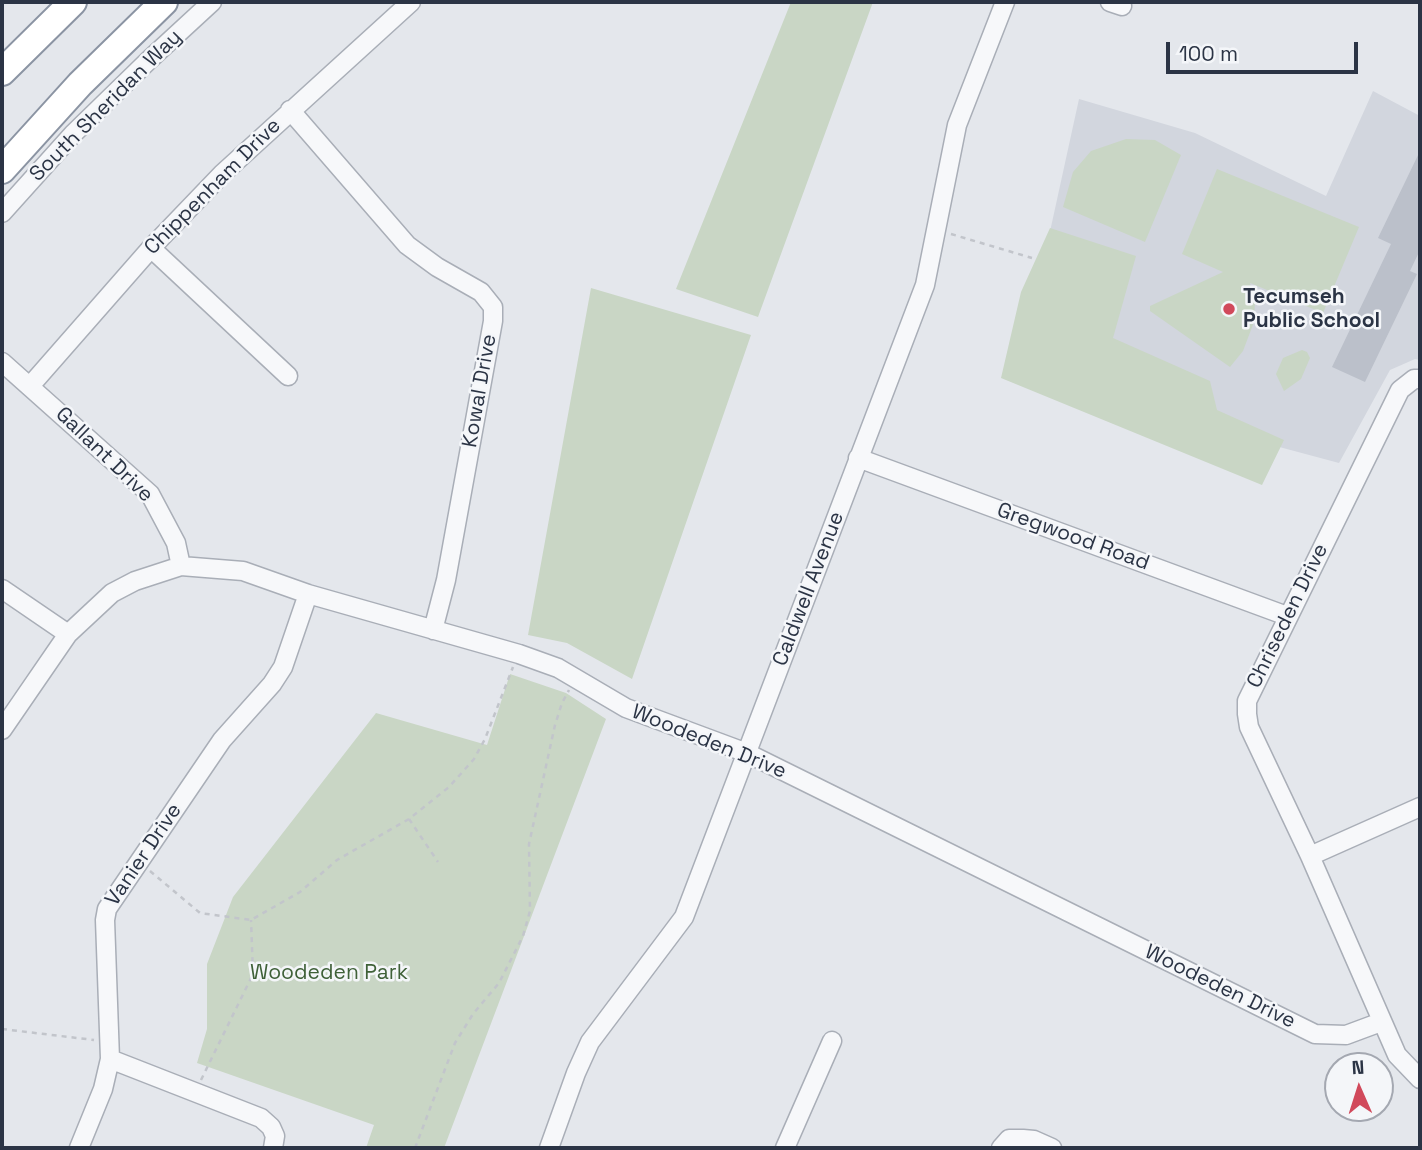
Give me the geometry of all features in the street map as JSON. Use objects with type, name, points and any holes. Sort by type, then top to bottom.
[{"type":"highway","points":[[2,72],[73,2]]},
{"type":"highway","points":[[2,170],[80,85],[164,2]]},
{"type":"street","name":"South Sheridan Way","points":[[2,213],[73,134],[212,2]]},
{"type":"street","name":"Chippenham Drive","points":[[30,386],[151,248],[222,174],[411,2]]},
{"type":"street","name":"Caldwell Avenue","points":[[550,1148],[576,1073],[590,1042],[684,917],[926,285],[957,125],[1005,2]]},
{"type":"street","name":"Kowal Drive","points":[[290,110],[407,245],[437,267],[481,292],[493,307],[493,321],[446,580],[433,630]]},
{"type":"street","points":[[151,248],[288,376]]},
{"type":"street","name":"Gallant Drive","points":[[2,362],[150,494],[176,543],[181,566]]},
{"type":"street","name":"Chriseden Drive","points":[[1381,1022],[1310,856],[1250,727],[1247,701],[1399,390],[1414,379],[1420,379]]},
{"type":"street","name":"Gregwood Road","points":[[858,458],[1287,616]]},
{"type":"street","name":"Woodeden Drive","points":[[2,730],[68,634],[113,593],[135,581],[181,566],[243,571],[308,594],[519,654],[558,668],[626,708],[747,753],[1315,1034],[1346,1035],[1381,1022]]},
{"type":"street","points":[[2,589],[68,634]]},
{"type":"street","name":"Vanier Drive","points":[[79,1148],[107,1079],[107,909],[222,740],[272,684],[283,667],[308,594]]},
{"type":"street","points":[[1310,856],[1420,807]]},
{"type":"street","points":[[1381,1022],[1397,1055],[1420,1079]]},
{"type":"street","points":[[785,1148],[832,1041]]},
{"type":"street","points":[[109,1050],[195,1093],[261,1118],[271,1127],[275,1136],[272,1148]]},
{"type":"street","points":[[1001,1148],[1009,1139],[1023,1139],[1034,1140],[1052,1148]]},
{"type":"path","points":[[1420,132],[1420,140]]},
{"type":"path","points":[[935,230],[1032,258]]},
{"type":"path","points":[[138,861],[200,913],[251,920],[300,892],[337,860],[409,819],[449,787],[474,759],[485,739],[519,654]]},
{"type":"path","points":[[415,1148],[455,1043],[472,1014],[499,983],[523,936],[530,911],[529,844],[555,725],[562,703],[576,678]]},
{"type":"path","points":[[409,819],[438,862]]},
{"type":"path","points":[[195,1093],[253,974],[251,920]]},
{"type":"path","points":[[2,1029],[109,1050]]},
{"type":"shaded area","name":"Tecumseh Public School","points":[[1373,91],[1420,116],[1420,360],[1415,359],[1390,370],[1339,463],[1026,379],[1044,259],[1079,99],[1195,133],[1326,196]]},
{"type":"green space","points":[[791,2],[873,2],[758,317],[676,289]]},
{"type":"green space","points":[[1126,139],[1155,140],[1181,155],[1145,242],[1063,207],[1073,172],[1091,151]]},
{"type":"green space","points":[[1217,169],[1359,227],[1323,313],[1250,283],[1255,302],[1254,322],[1243,351],[1230,367],[1150,311],[1150,306],[1223,272],[1182,254]]},
{"type":"green space","points":[[1050,228],[1136,256],[1113,338],[1210,381],[1217,410],[1284,440],[1262,485],[1001,378],[1021,292]]},
{"type":"green space","points":[[591,288],[751,335],[632,679],[567,643],[528,635]]},
{"type":"green space","points":[[1302,350],[1307,352],[1310,358],[1301,379],[1284,391],[1276,374],[1283,358]]},
{"type":"green space","name":"Woodeden Park","points":[[510,674],[566,693],[606,719],[444,1148],[366,1148],[374,1125],[197,1063],[207,1029],[207,964],[233,897],[376,713],[487,745]]},
{"type":"building","points":[[1420,151],[1420,250],[1410,271],[1417,274],[1365,382],[1332,367],[1391,244],[1378,238]]},
{"type":"place","name":"Tecumseh Public School","points":[[1229,309]]}]
